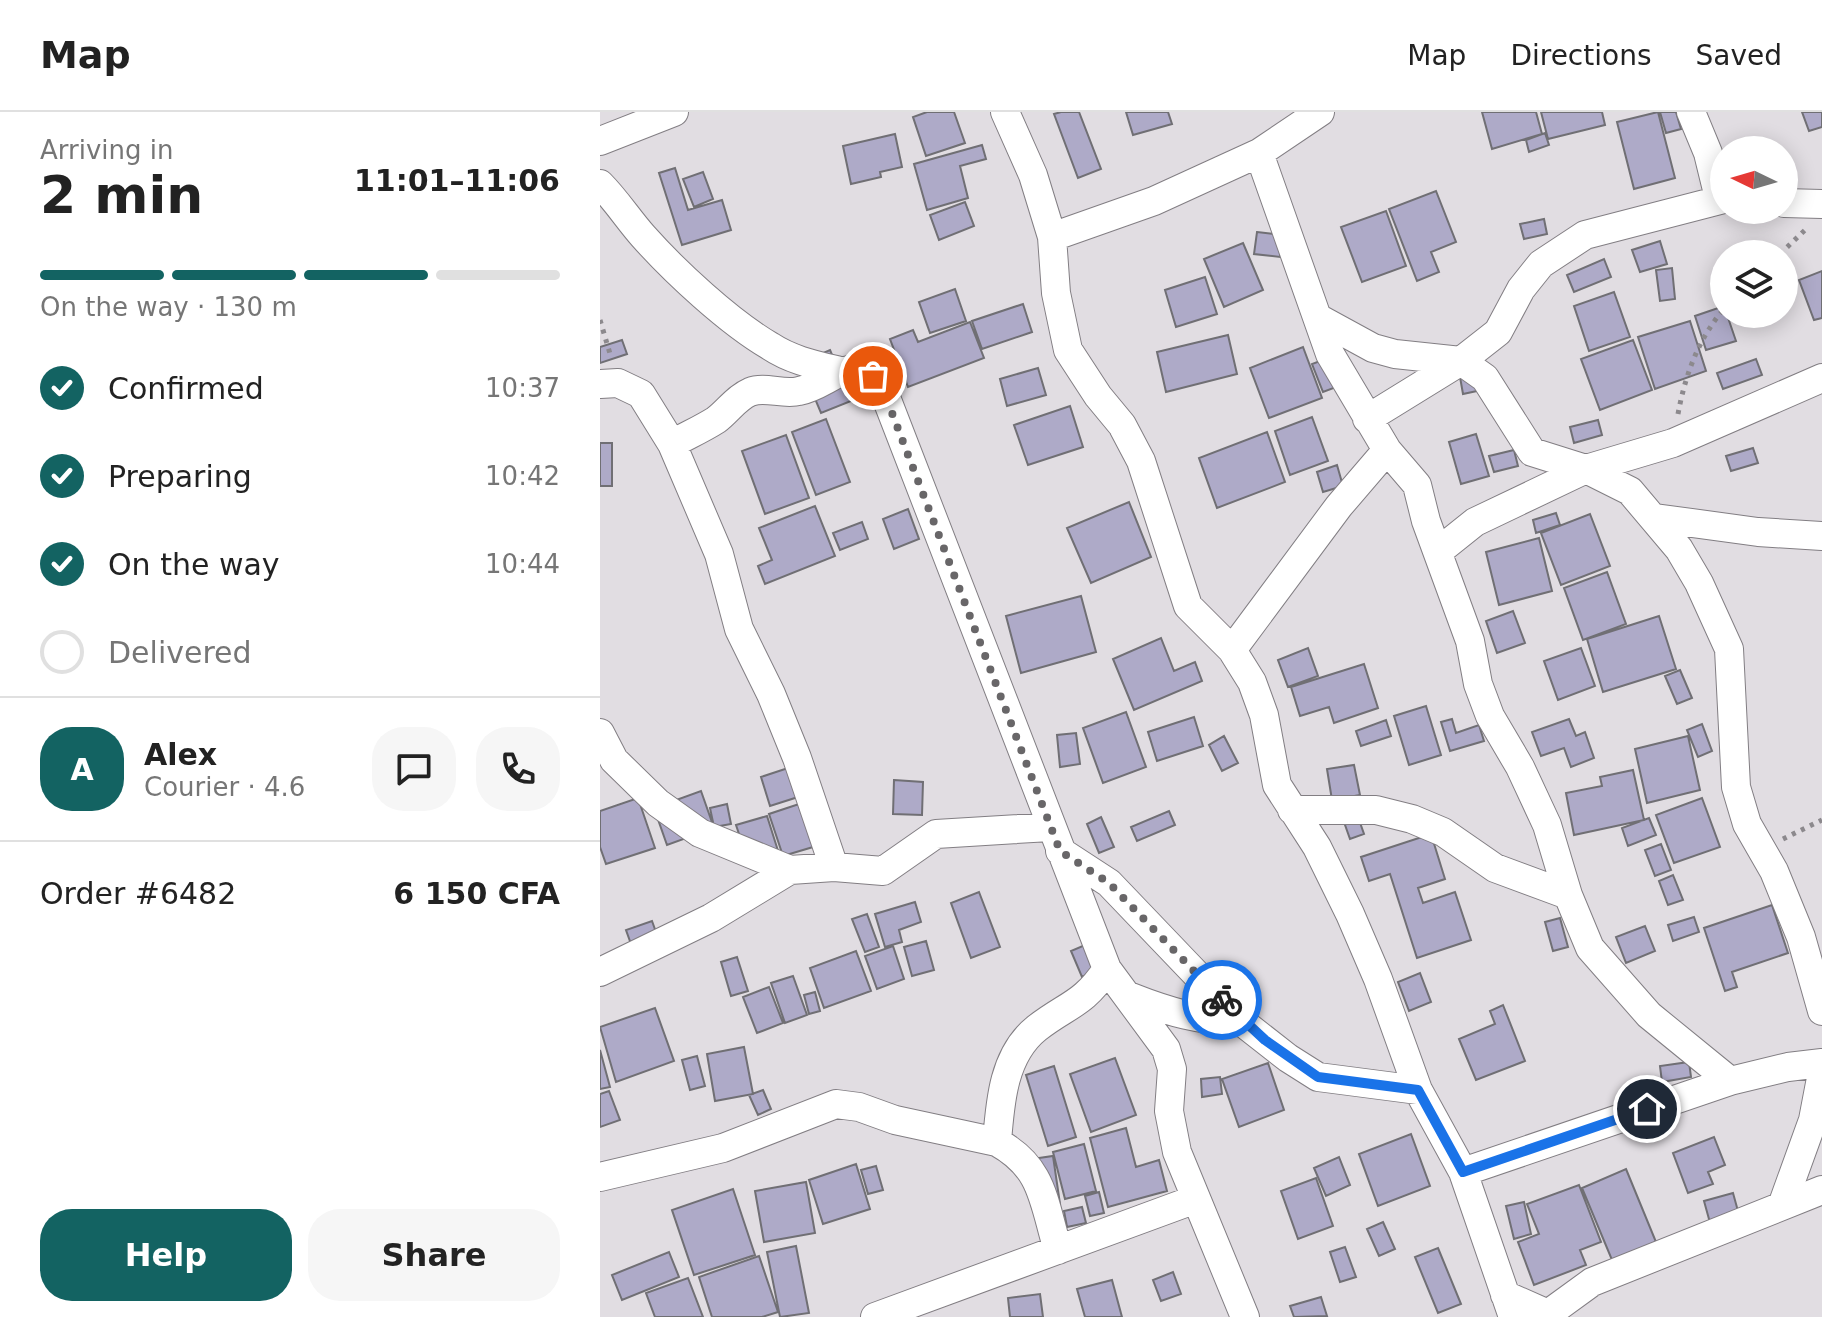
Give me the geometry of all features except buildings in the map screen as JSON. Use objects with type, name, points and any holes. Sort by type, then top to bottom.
[{"type":"street","points":[[600,141],[674,112]]},
{"type":"street","points":[[1005,112],[1033,175],[1052,237],[1056,293],[1068,350],[1098,396],[1122,425],[1141,461],[1188,606],[1232,650],[1252,682],[1264,715],[1277,785],[1317,847],[1350,914],[1378,979],[1418,1090],[1463,1172],[1509,1306],[1551,1316],[1592,1282],[1783,1203],[1822,1190]]},
{"type":"street","points":[[1052,237],[1154,201],[1259,153],[1320,112]]},
{"type":"street","points":[[1691,112],[1710,160]]},
{"type":"street","points":[[1259,153],[1330,354],[1387,450],[1417,485],[1426,521],[1440,550],[1470,641],[1478,684],[1490,716],[1520,767],[1547,825],[1568,895],[1590,948],[1649,1015],[1730,1081]]},
{"type":"street","points":[[600,184],[623,208],[641,234],[686,281],[769,346],[802,362],[840,371],[860,370],[873,376],[882,387],[1107,969],[1131,997],[1170,1058],[1169,1111],[1177,1152],[1245,1317]]},
{"type":"street","points":[[1367,419],[1461,361],[1498,332],[1521,289],[1541,264],[1585,235],[1710,201]]},
{"type":"street","points":[[1798,208],[1817,214]]},
{"type":"street","points":[[1318,318],[1373,348],[1461,361],[1485,378],[1532,452],[1586,469],[1630,491],[1679,549],[1729,649],[1736,787],[1747,824],[1801,937],[1822,1011]]},
{"type":"street","points":[[672,444],[717,419],[740,397],[755,390],[804,391],[840,371]]},
{"type":"street","points":[[1440,550],[1475,522],[1586,469],[1673,443],[1822,378]]},
{"type":"street","points":[[609,383],[641,394],[672,444],[719,554],[739,629],[771,694],[797,758],[834,867]]},
{"type":"street","points":[[1232,650],[1339,506],[1387,450]]},
{"type":"street","points":[[1655,518],[1758,532],[1822,536]]},
{"type":"street","points":[[600,733],[614,760],[658,803],[700,833],[790,870],[834,867],[883,871],[936,834],[1055,839],[1109,883],[1242,1022],[1318,1077],[1418,1090]]},
{"type":"street","points":[[1292,810],[1376,810],[1412,819],[1443,832],[1495,868],[1568,895]]},
{"type":"street","points":[[600,972],[711,918],[790,870]]},
{"type":"street","points":[[997,1142],[999,1106],[1011,1060],[1035,1029],[1091,992],[1107,969]]},
{"type":"street","points":[[1131,997],[1176,1015],[1203,1021],[1242,1022]]},
{"type":"street","points":[[1463,1172],[1730,1081],[1788,1067],[1822,1063]]},
{"type":"street","points":[[1783,1203],[1813,1120],[1822,1073]]},
{"type":"street","points":[[600,1177],[723,1148],[770,1133],[810,1112],[836,1104],[859,1107],[895,1120],[997,1142],[1019,1154],[1032,1167],[1058,1250]]},
{"type":"street","points":[[875,1317],[1196,1199]]},
{"type":"path","points":[[1793,240],[1817,214]]},
{"type":"path","points":[[600,320],[609,383]]},
{"type":"path","points":[[1673,443],[1684,382],[1711,328]]},
{"type":"path","points":[[1761,850],[1822,820]]},
{"type":"way so far","points":[[873,376],[882,387],[1060,851],[1109,883],[1222,1000]]},
{"type":"route","points":[[1222,1000],[1242,1022],[1318,1077],[1418,1090],[1463,1172],[1647,1109]]}]
